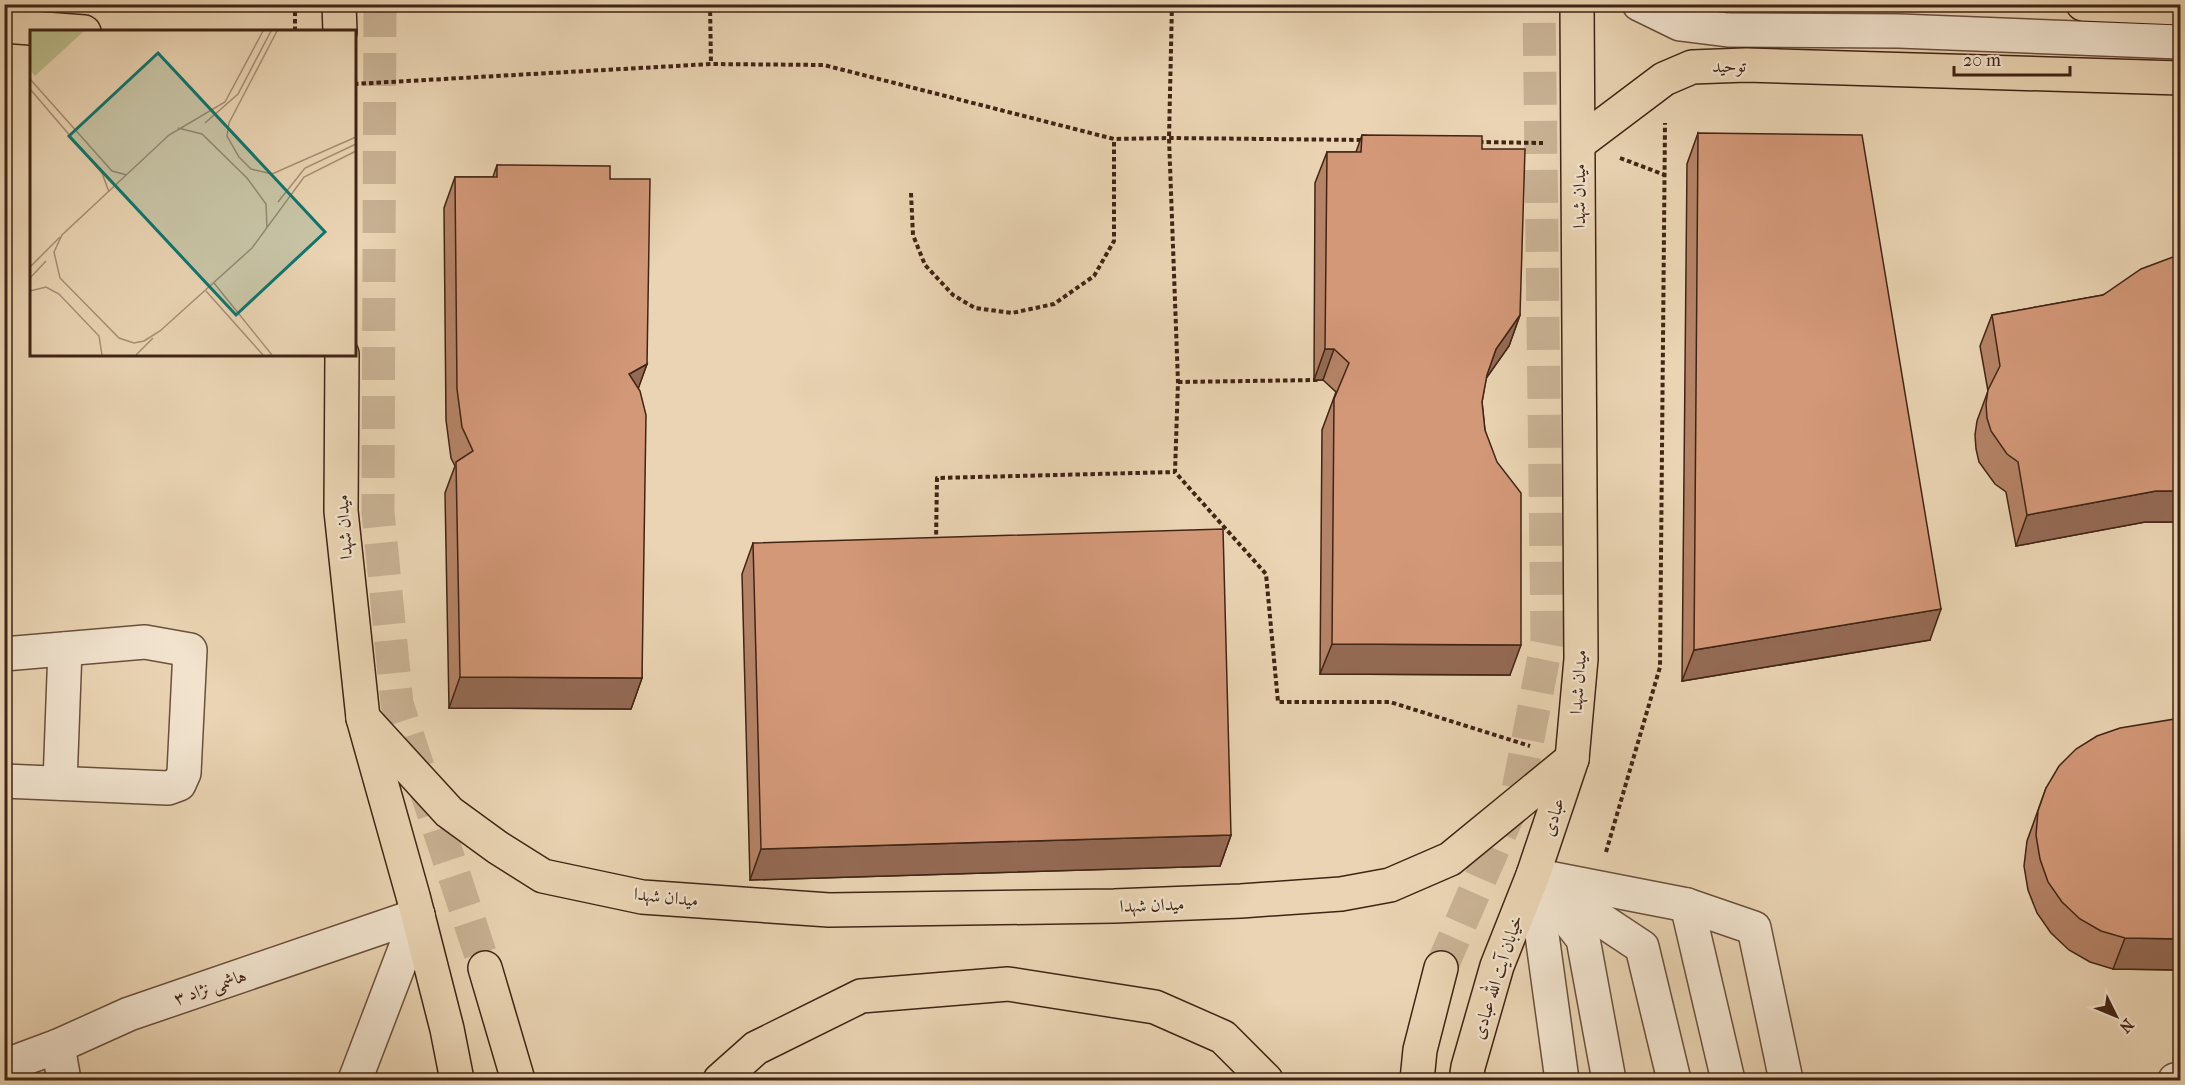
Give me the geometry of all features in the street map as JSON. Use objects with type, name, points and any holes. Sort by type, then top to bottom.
[{"type":"main road","points":[[339,4],[340,30]]},
{"type":"main road","name":"میدان شهدا","points":[[342,356],[341,511],[363,718],[449,812],[497,847],[543,876],[642,897],[829,910],[1114,906],[1241,901],[1341,894],[1390,885],[1450,859],[1572,759],[1581,659],[1577,4]]},
{"type":"main road","points":[[2083,4],[2181,8]]},
{"type":"main road","points":[[4,26],[57,30]]},
{"type":"main road","name":"توحید","points":[[1579,143],[1664,79],[1692,67],[1746,65],[2181,78]]},
{"type":"main road","points":[[363,718],[418,915],[447,1029],[457,1080]]},
{"type":"main road","name":"عبادی","points":[[1533,875],[1572,759]]},
{"type":"main road","name":"خیابان آیت الله عبادی","points":[[1466,1080],[1497,966],[1533,875]]},
{"type":"main road","points":[[485,968],[518,1080]]},
{"type":"main road","points":[[1417,1080],[1419,1050],[1441,968]]},
{"type":"main road","points":[[720,1080],[756,1048],[861,996],[1008,984],[1155,1007],[1223,1037],[1266,1080]]},
{"type":"street","points":[[1639,4],[1680,24],[1728,30],[1899,31],[2181,42]]},
{"type":"street","points":[[4,654],[145,642],[190,650],[184,773],[178,784],[168,788],[4,781]]},
{"type":"street","points":[[60,783],[65,649]]},
{"type":"street","points":[[1533,875],[1687,905],[1754,928],[1786,1080]]},
{"type":"street","points":[[1533,875],[1562,1080]]},
{"type":"street","points":[[1533,875],[1583,939],[1610,1080]]},
{"type":"street","points":[[1533,875],[1642,947],[1674,1080]]},
{"type":"street","points":[[1687,905],[1728,1080]]},
{"type":"street","points":[[355,1080],[418,915]]},
{"type":"street","name":"هاشمی نژاد ۳","points":[[4,1066],[58,1046],[129,1014],[418,915]]},
{"type":"street","points":[[58,1046],[64,1080]]},
{"type":"street","points":[[2175,1080],[2181,1080]]},
{"type":"path","points":[[295,4],[295,30]]},
{"type":"path","points":[[710,4],[711,64]]},
{"type":"path","points":[[1172,4],[1169,138],[1178,382],[1175,472],[1266,573],[1278,702],[1390,702],[1572,759]]},
{"type":"path","points":[[356,84],[711,64],[824,65],[1114,139],[1368,140]]},
{"type":"path","points":[[1596,887],[1660,667],[1664,79]]},
{"type":"path","points":[[911,193],[913,235],[925,265],[953,295],[975,308],[1012,313],[1054,304],[1094,276],[1114,241],[1114,139]]},
{"type":"path","points":[[1473,142],[1579,143]]},
{"type":"path","points":[[1178,382],[1323,380]]},
{"type":"path","points":[[936,545],[937,478],[1175,472]]},
{"type":"building","points":[[1698,133],[1862,135],[1941,609],[1694,650]]},
{"type":"building","points":[[1362,135],[1482,136],[1482,149],[1525,149],[1520,315],[1496,349],[1487,375],[1482,402],[1485,430],[1497,462],[1521,493],[1521,645],[1332,644],[1334,399],[1349,363],[1334,349],[1325,349],[1327,152],[1361,152]]},
{"type":"building","points":[[497,165],[610,166],[610,179],[650,179],[647,364],[629,374],[640,391],[646,415],[642,678],[460,677],[456,462],[473,451],[462,427],[457,389],[455,177],[497,177]]},
{"type":"building","points":[[2181,254],[2181,491],[2156,491],[2027,515],[2018,462],[2007,454],[1991,431],[1987,418],[1988,390],[2000,366],[1992,315],[2103,295],[2141,269]]},
{"type":"building","points":[[1223,529],[1231,835],[761,849],[753,543]]},
{"type":"building","points":[[2181,718],[2181,939],[2125,938],[2101,931],[2080,919],[2062,902],[2048,882],[2040,859],[2036,835],[2038,811],[2046,788],[2059,766],[2076,749],[2097,736],[2120,728]]},
{"type":"tunnel","points":[[380,4],[378,512],[397,704],[485,968]]},
{"type":"tunnel","points":[[1441,968],[1517,795],[1547,641],[1539,4]]}]
